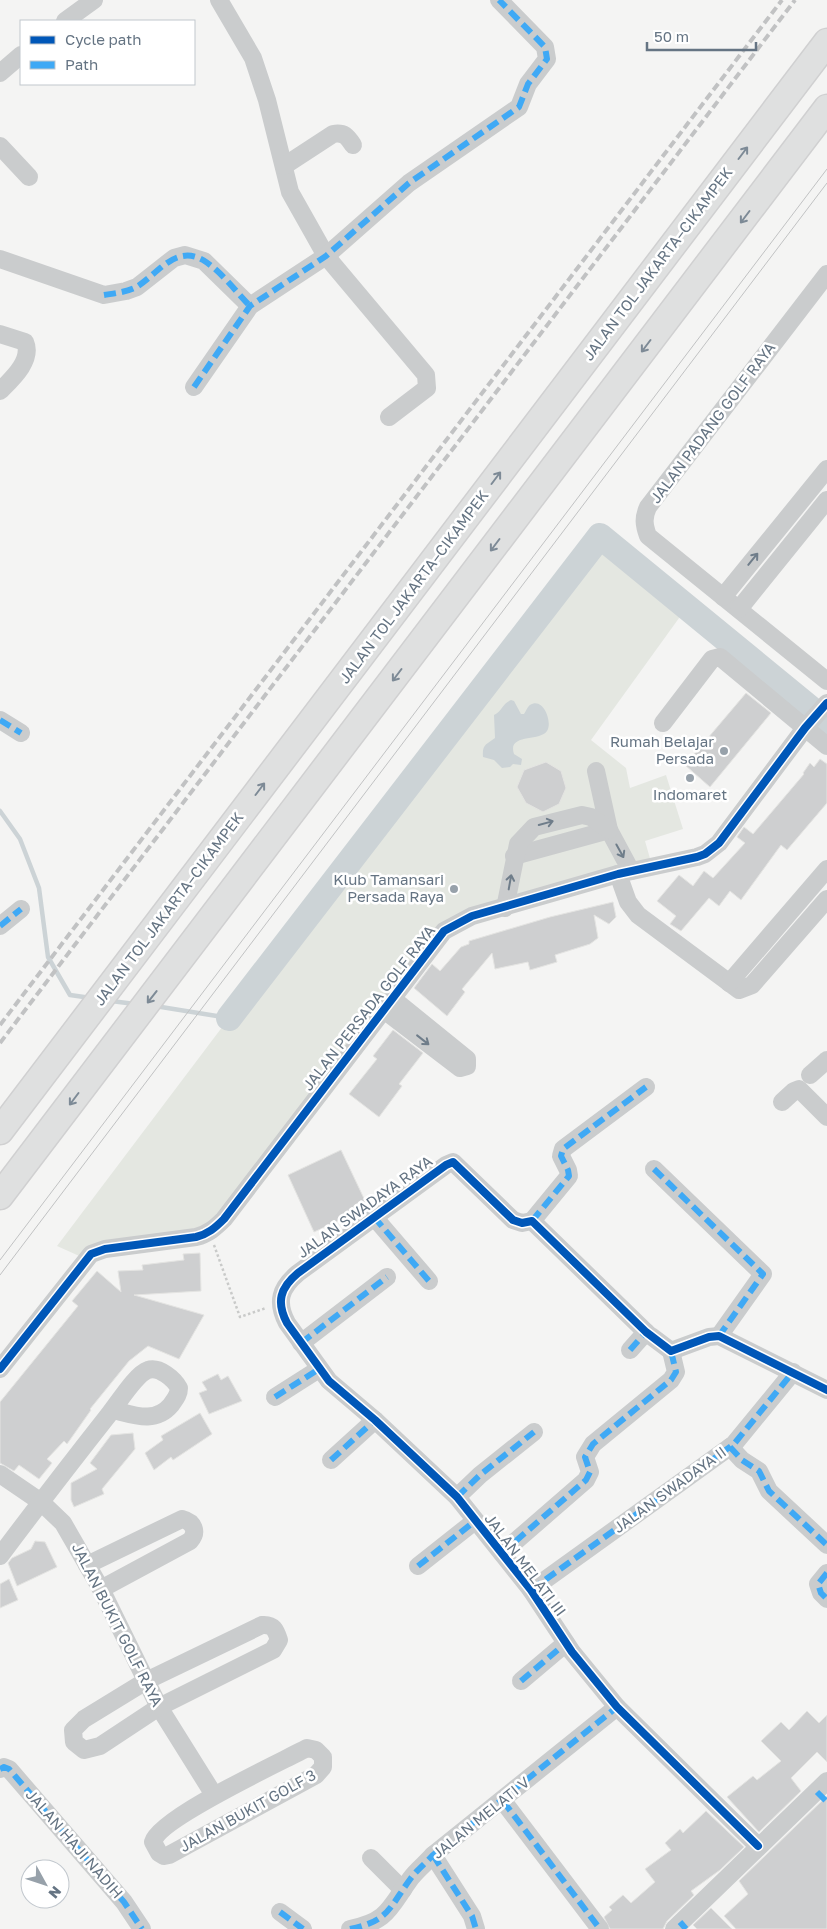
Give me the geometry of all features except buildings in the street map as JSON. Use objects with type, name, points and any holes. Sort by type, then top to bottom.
[{"type":"highway","name":"JALAN TOL JAKARTA–CIKAMPEK","points":[[0,1131],[827,42]]},
{"type":"highway","points":[[0,1196],[827,108]]},
{"type":"street","points":[[66,20],[94,0]]},
{"type":"street","points":[[219,0],[253,58],[290,192],[326,256],[426,375],[427,388],[389,417]]},
{"type":"street","points":[[194,388],[250,306],[326,256],[409,183],[519,107],[528,84],[544,65],[547,53],[545,47],[499,0]]},
{"type":"street","points":[[0,73],[20,57]]},
{"type":"street","points":[[284,166],[333,134],[341,132],[347,135],[353,145]]},
{"type":"street","points":[[0,146],[29,177]]},
{"type":"street","points":[[0,258],[104,295],[136,287],[174,258],[185,255],[204,261],[250,306]]},
{"type":"street","name":"JALAN PADANG GOLF RAYA","points":[[827,274],[648,507],[644,516],[644,525],[648,536],[827,681]]},
{"type":"street","points":[[0,334],[25,342],[28,356],[0,391]]},
{"type":"street","points":[[722,597],[827,469]]},
{"type":"street","points":[[739,609],[827,500]]},
{"type":"street","points":[[663,723],[716,657],[723,659],[808,725],[827,746]]},
{"type":"street","name":"JALAN PERSADA GOLF RAYA","points":[[0,1369],[91,1254],[105,1248],[196,1237],[214,1229],[444,930],[472,916],[624,872],[697,857],[713,849],[827,703]]},
{"type":"street","points":[[0,720],[21,733]]},
{"type":"street","points":[[596,771],[609,830],[624,872],[628,902],[638,915],[739,990],[746,989],[752,985],[827,899]]},
{"type":"street","points":[[505,908],[514,856],[518,844],[534,826],[582,815],[591,817],[609,830]]},
{"type":"street","points":[[514,856],[609,830]]},
{"type":"street","points":[[729,983],[827,869]]},
{"type":"street","points":[[0,926],[21,909]]},
{"type":"street","points":[[810,1075],[827,1060]]},
{"type":"street","points":[[502,1552],[586,1480],[590,1472],[585,1457],[593,1444],[670,1380],[676,1372],[656,1339],[532,1221],[569,1176],[561,1156],[563,1149],[646,1087]]},
{"type":"street","points":[[782,1102],[794,1091],[800,1089],[827,1117]]},
{"type":"street","name":"JALAN SWADAYA RAYA","points":[[280,1300],[290,1280],[374,1217],[446,1165],[453,1162],[513,1220],[522,1223],[532,1221]]},
{"type":"street","points":[[654,1169],[763,1274],[719,1336]]},
{"type":"street","points":[[374,1217],[429,1281]]},
{"type":"street","points":[[301,1343],[387,1277]]},
{"type":"street","name":"JALAN MELATI III","points":[[280,1300],[282,1314],[318,1369],[345,1396],[375,1420],[457,1497],[531,1590],[566,1643],[617,1707],[758,1846]]},
{"type":"street","points":[[630,1350],[656,1339],[719,1336],[827,1390]]},
{"type":"street","points":[[275,1397],[318,1369]]},
{"type":"street","name":"JALAN SWADAYA II","points":[[531,1590],[730,1447],[744,1434],[792,1372]]},
{"type":"street","points":[[0,1556],[113,1410]]},
{"type":"street","points":[[331,1460],[375,1420]]},
{"type":"street","points":[[457,1497],[480,1475],[534,1432]]},
{"type":"street","points":[[730,1447],[742,1460],[758,1471],[769,1491],[827,1545]]},
{"type":"street","name":"JALAN BUKIT GOLF RAYA","points":[[0,1474],[41,1502],[63,1523],[101,1589],[159,1707],[214,1795]]},
{"type":"street","points":[[88,1565],[182,1519],[187,1520],[194,1528],[195,1534],[190,1542],[101,1589]]},
{"type":"street","points":[[418,1566],[475,1521]]},
{"type":"street","points":[[827,1573],[818,1584],[821,1593],[827,1600]]},
{"type":"street","points":[[262,1625],[269,1625],[275,1628],[279,1640],[273,1650],[159,1707],[93,1749],[80,1748],[74,1742],[73,1730],[80,1723],[146,1681],[262,1625]]},
{"type":"street","points":[[521,1682],[566,1643]]},
{"type":"street","name":"JALAN MELATI V","points":[[350,1929],[372,1924],[386,1914],[411,1878],[434,1856],[617,1707]]},
{"type":"street","name":"JALAN BUKIT GOLF 3","points":[[307,1748],[316,1750],[323,1758],[323,1767],[316,1775],[169,1855],[159,1853],[153,1842],[158,1832],[214,1795],[307,1748]]},
{"type":"street","name":"JALAN HAJI NADIH","points":[[0,1769],[4,1767],[9,1769],[124,1902],[142,1929]]},
{"type":"street","points":[[680,1927],[758,1846],[824,1792]]},
{"type":"street","points":[[503,1801],[600,1929]]},
{"type":"street","points":[[434,1856],[472,1916],[476,1929]]},
{"type":"street","points":[[371,1858],[403,1890]]},
{"type":"street","points":[[280,1912],[303,1929]]},
{"type":"path","points":[[219,1257],[240,1317],[280,1300]]},
{"type":"shaded area","name":"Klub Tamansari Persada Raya","points":[[600,536],[687,607],[591,740],[626,768],[630,788],[666,775],[683,829],[645,841],[653,869],[448,920],[209,1232],[86,1259],[57,1246],[229,1018]]},
{"type":"shaded area","points":[[511,700],[514,701],[521,714],[524,714],[530,705],[539,704],[546,711],[549,727],[543,734],[515,743],[513,747],[514,754],[522,759],[521,765],[513,764],[510,767],[502,768],[494,760],[483,757],[483,750],[485,745],[495,738],[494,715]]},
{"type":"waterway","points":[[229,1018],[600,536],[827,722]]},
{"type":"waterway","points":[[0,811],[20,839],[39,888],[48,957],[70,995],[91,998]]},
{"type":"waterway","points":[[111,1001],[135,1004]]},
{"type":"waterway","points":[[155,1006],[229,1018]]},
{"type":"tram line","points":[[0,1260],[827,169]]},
{"type":"tram line","points":[[0,1275],[827,183]]},
{"type":"railway","points":[[0,1025],[782,0]]},
{"type":"railway","points":[[0,1043],[795,0]]},
{"type":"marked path","points":[[194,387],[250,306],[326,256],[409,183],[519,107],[528,84],[547,59],[545,47],[499,0]]},
{"type":"marked path","points":[[104,295],[134,288],[168,262],[184,256],[193,256],[203,260],[216,270],[250,306]]},
{"type":"marked path","points":[[0,720],[21,733]]},
{"type":"marked path","points":[[0,926],[21,909]]},
{"type":"marked path","points":[[532,1221],[569,1176],[561,1156],[563,1149],[646,1087]]},
{"type":"marked path","points":[[654,1169],[763,1274],[719,1336]]},
{"type":"marked path","points":[[374,1217],[429,1281]]},
{"type":"marked path","points":[[301,1343],[387,1277]]},
{"type":"marked path","points":[[630,1350],[646,1332]]},
{"type":"marked path","points":[[502,1553],[586,1480],[590,1472],[585,1457],[593,1444],[671,1380],[676,1372],[671,1351]]},
{"type":"marked path","points":[[275,1397],[319,1369]]},
{"type":"marked path","points":[[531,1590],[734,1444],[793,1372]]},
{"type":"marked path","points":[[331,1460],[375,1420]]},
{"type":"marked path","points":[[457,1497],[480,1475],[534,1432]]},
{"type":"marked path","points":[[730,1447],[742,1460],[759,1471],[769,1491],[827,1545]]},
{"type":"marked path","points":[[418,1566],[475,1521]]},
{"type":"marked path","points":[[827,1573],[818,1584],[821,1593],[827,1599]]},
{"type":"marked path","points":[[521,1681],[566,1643]]},
{"type":"marked path","points":[[350,1929],[363,1926],[381,1917],[387,1912],[413,1875],[433,1855],[617,1707]]},
{"type":"marked path","points":[[0,1769],[4,1767],[9,1769],[124,1902],[142,1929]]},
{"type":"marked path","points":[[817,1792],[827,1802]]},
{"type":"marked path","points":[[503,1801],[600,1929]]},
{"type":"marked path","points":[[433,1855],[472,1916],[476,1929]]},
{"type":"marked path","points":[[280,1912],[303,1929]]},
{"type":"marked path","points":[[680,1922],[686,1929]]},
{"type":"cycle path","points":[[0,1369],[91,1254],[105,1249],[196,1237],[218,1225],[444,931],[472,916],[618,874],[705,854],[719,843],[805,728],[827,703]]},
{"type":"cycle path","points":[[758,1846],[617,1707],[572,1652],[531,1590],[457,1497],[375,1420],[329,1381],[287,1323],[282,1308],[282,1296],[287,1284],[298,1273],[446,1165],[453,1162],[513,1220],[522,1223],[532,1221],[646,1332],[671,1351],[709,1337],[719,1336],[827,1390]]},
{"type":"place","name":"Rumah Belajar Persada","points":[[724,751]]},
{"type":"place","name":"Indomaret","points":[[690,778]]},
{"type":"place","name":"Klub Tamansari Persada Raya","points":[[454,889]]}]
